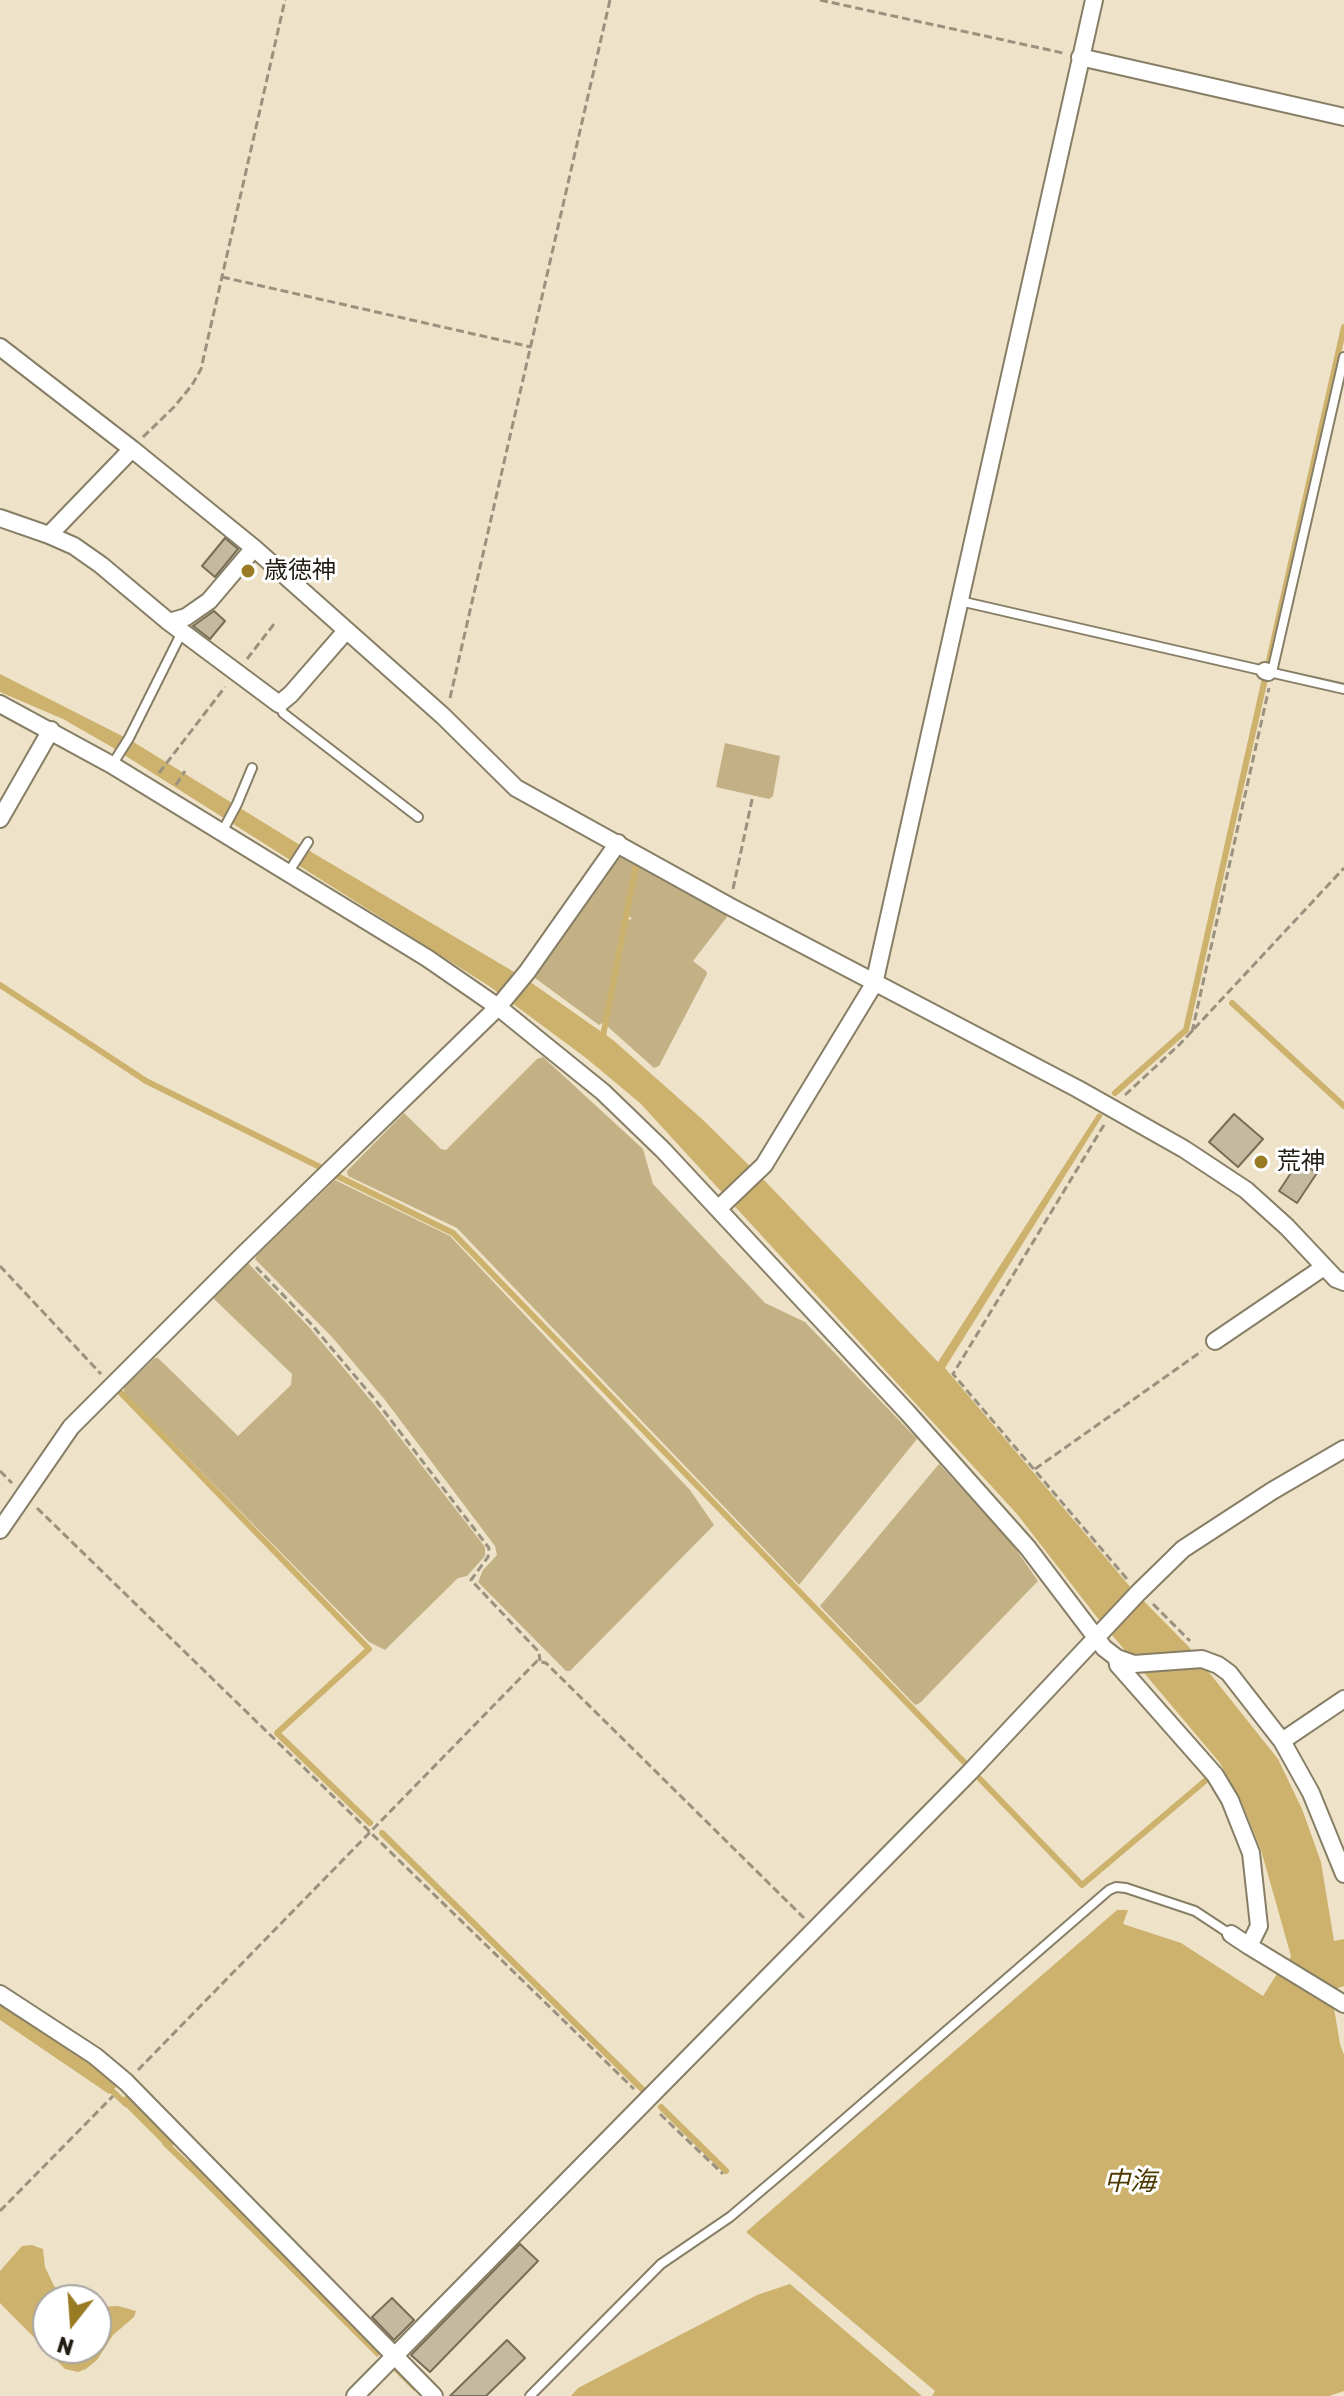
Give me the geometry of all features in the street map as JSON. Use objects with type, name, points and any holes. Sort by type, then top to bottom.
[{"type":"street","points":[[721,1206],[757,1172],[772,1152],[874,984],[1094,0]]},
{"type":"street","points":[[1080,57],[1344,117]]},
{"type":"street","points":[[0,347],[254,548],[443,716],[516,788],[1110,1113],[1184,1149],[1246,1190],[1336,1279],[1344,1282]]},
{"type":"street","points":[[49,535],[132,449]]},
{"type":"street","points":[[0,518],[74,546],[279,704],[345,632]]},
{"type":"street","points":[[176,627],[209,601],[254,548]]},
{"type":"street","points":[[0,704],[114,762],[290,869],[500,1004],[603,1092],[721,1206],[1008,1525],[1122,1660],[1142,1665],[1204,1660],[1229,1673],[1282,1741],[1311,1793],[1344,1874]]},
{"type":"street","points":[[0,819],[51,730]]},
{"type":"street","points":[[0,1530],[71,1427],[500,1004],[527,972],[618,843]]},
{"type":"street","points":[[1215,1341],[1324,1267]]},
{"type":"street","points":[[355,2396],[970,1772],[1183,1549],[1344,1449]]},
{"type":"street","points":[[1122,1660],[1118,1665],[1215,1775],[1230,1800],[1251,1853],[1259,1926],[1249,1946]]},
{"type":"street","points":[[1282,1741],[1344,1699]]},
{"type":"street","points":[[1231,1934],[1340,2002]]},
{"type":"street","points":[[0,1994],[95,2056],[126,2082],[434,2396]]},
{"type":"lane","points":[[1268,672],[1344,357]]},
{"type":"lane","points":[[960,601],[1344,689]]},
{"type":"lane","points":[[114,762],[129,738],[176,627]]},
{"type":"lane","points":[[279,704],[283,713],[418,817]]},
{"type":"lane","points":[[224,828],[252,768]]},
{"type":"lane","points":[[290,869],[306,844]]},
{"type":"lane","points":[[530,2396],[661,2264],[730,2217],[1109,1890],[1126,1888],[1195,1911],[1231,1934]]},
{"type":"path","points":[[132,449],[174,407],[198,375],[285,0]]},
{"type":"path","points":[[443,716],[610,0]]},
{"type":"path","points":[[820,0],[1080,57]]},
{"type":"path","points":[[221,277],[531,347]]},
{"type":"path","points":[[154,779],[274,624]]},
{"type":"path","points":[[1192,1032],[1268,672]]},
{"type":"path","points":[[173,790],[185,772]]},
{"type":"path","points":[[729,906],[753,795]]},
{"type":"path","points":[[1204,1660],[1139,1592],[953,1374],[1110,1113],[1192,1032],[1344,868]]},
{"type":"path","points":[[244,1254],[312,1325],[377,1402],[489,1548],[489,1555],[471,1580],[539,1652],[540,1661]]},
{"type":"path","points":[[0,1266],[113,1386]]},
{"type":"path","points":[[1035,1470],[1215,1341]]},
{"type":"path","points":[[0,1471],[723,2174]]},
{"type":"path","points":[[0,2211],[532,1663],[546,1663],[816,1929]]},
{"type":"shaded area","points":[[725,743],[780,756],[773,796],[769,799],[716,787]]},
{"type":"shaded area","points":[[618,852],[634,862],[604,1022],[599,1025],[535,978],[536,971]]},
{"type":"shaded area","points":[[637,864],[726,911],[727,917],[693,961],[707,974],[659,1066],[654,1068],[607,1026],[628,920],[632,919],[628,915]]},
{"type":"shaded area","points":[[543,1057],[643,1149],[653,1184],[765,1303],[805,1322],[917,1439],[799,1585],[457,1228],[348,1176],[347,1171],[404,1113],[441,1149],[446,1150],[537,1059]]},
{"type":"shaded area","points":[[335,1180],[450,1236],[690,1490],[714,1525],[570,1671],[566,1671],[478,1582],[483,1570],[497,1555],[495,1546],[385,1400],[332,1337],[255,1259]]},
{"type":"shaded area","points":[[248,1263],[309,1327],[374,1404],[485,1547],[485,1556],[467,1576],[458,1578],[385,1650],[369,1642],[124,1393],[124,1387],[158,1358],[238,1436],[291,1385],[292,1374],[214,1299],[215,1293]]},
{"type":"shaded area","points":[[939,1464],[1010,1541],[1038,1581],[915,1705],[820,1606]]},
{"type":"water","points":[[0,674],[132,741],[526,979],[613,1040],[702,1119],[765,1181],[938,1362],[1098,1113],[1103,1115],[945,1368],[1132,1589],[1188,1646],[1278,1759],[1302,1809],[1321,1862],[1334,1941],[1344,1939],[1344,1986],[1338,1988],[1334,1995],[1287,1965],[1291,1956],[1261,1850],[1241,1801],[1220,1763],[1096,1616],[1017,1514],[640,1103],[586,1058],[489,986],[110,746],[63,719],[0,692]]},
{"type":"water","name":"中海","points":[[1117,1910],[1128,1910],[1123,1924],[1181,1943],[1263,1996],[1280,1969],[1333,2002],[1344,2055],[1344,2391],[1329,2396],[932,2396],[935,2391],[746,2232]]},
{"type":"water","points":[[0,2002],[118,2085],[109,2094],[0,2020]]},
{"type":"water","points":[[126,2095],[174,2144],[168,2149],[120,2101]]},
{"type":"water","points":[[190,2160],[382,2353],[377,2357],[184,2165]]},
{"type":"water","points":[[32,2245],[43,2249],[45,2267],[53,2284],[32,2284],[32,2335],[0,2303],[0,2271],[22,2246]]},
{"type":"water","points":[[790,2284],[922,2396],[571,2396],[578,2388],[757,2295]]},
{"type":"water","points":[[112,2306],[136,2311],[134,2317],[113,2335]]},
{"type":"water","points":[[60,2364],[92,2364],[78,2372],[65,2369]]},
{"type":"building","points":[[225,538],[238,549],[215,577],[202,566]]},
{"type":"building","points":[[214,611],[225,621],[210,639],[193,626]]},
{"type":"building","points":[[1234,1114],[1263,1139],[1238,1167],[1209,1142]]},
{"type":"building","points":[[1299,1161],[1317,1173],[1297,1203],[1279,1191]]},
{"type":"building","points":[[520,2244],[538,2261],[430,2372],[411,2355]]},
{"type":"building","points":[[392,2298],[414,2320],[394,2340],[372,2317]]},
{"type":"building","points":[[507,2340],[525,2358],[486,2396],[450,2396]]},
{"type":"waterway","points":[[1115,1093],[1186,1030],[1344,327]]},
{"type":"waterway","points":[[602,1041],[637,860]]},
{"type":"waterway","points":[[0,985],[146,1081],[324,1169]]},
{"type":"waterway","points":[[1232,1003],[1344,1106]]},
{"type":"waterway","points":[[335,1175],[453,1233],[964,1762]]},
{"type":"waterway","points":[[117,1389],[369,1649],[277,1733],[370,1823]]},
{"type":"waterway","points":[[980,1779],[1082,1885],[1205,1781]]},
{"type":"waterway","points":[[382,1833],[643,2090]]},
{"type":"waterway","points":[[108,2087],[126,2104]]},
{"type":"waterway","points":[[661,2107],[726,2171]]},
{"type":"waterway","points":[[165,2143],[191,2168]]},
{"type":"waterway","points":[[395,2368],[415,2388]]},
{"type":"place","name":"歳徳神","points":[[248,571]]},
{"type":"place","name":"荒神","points":[[1261,1162]]}]
